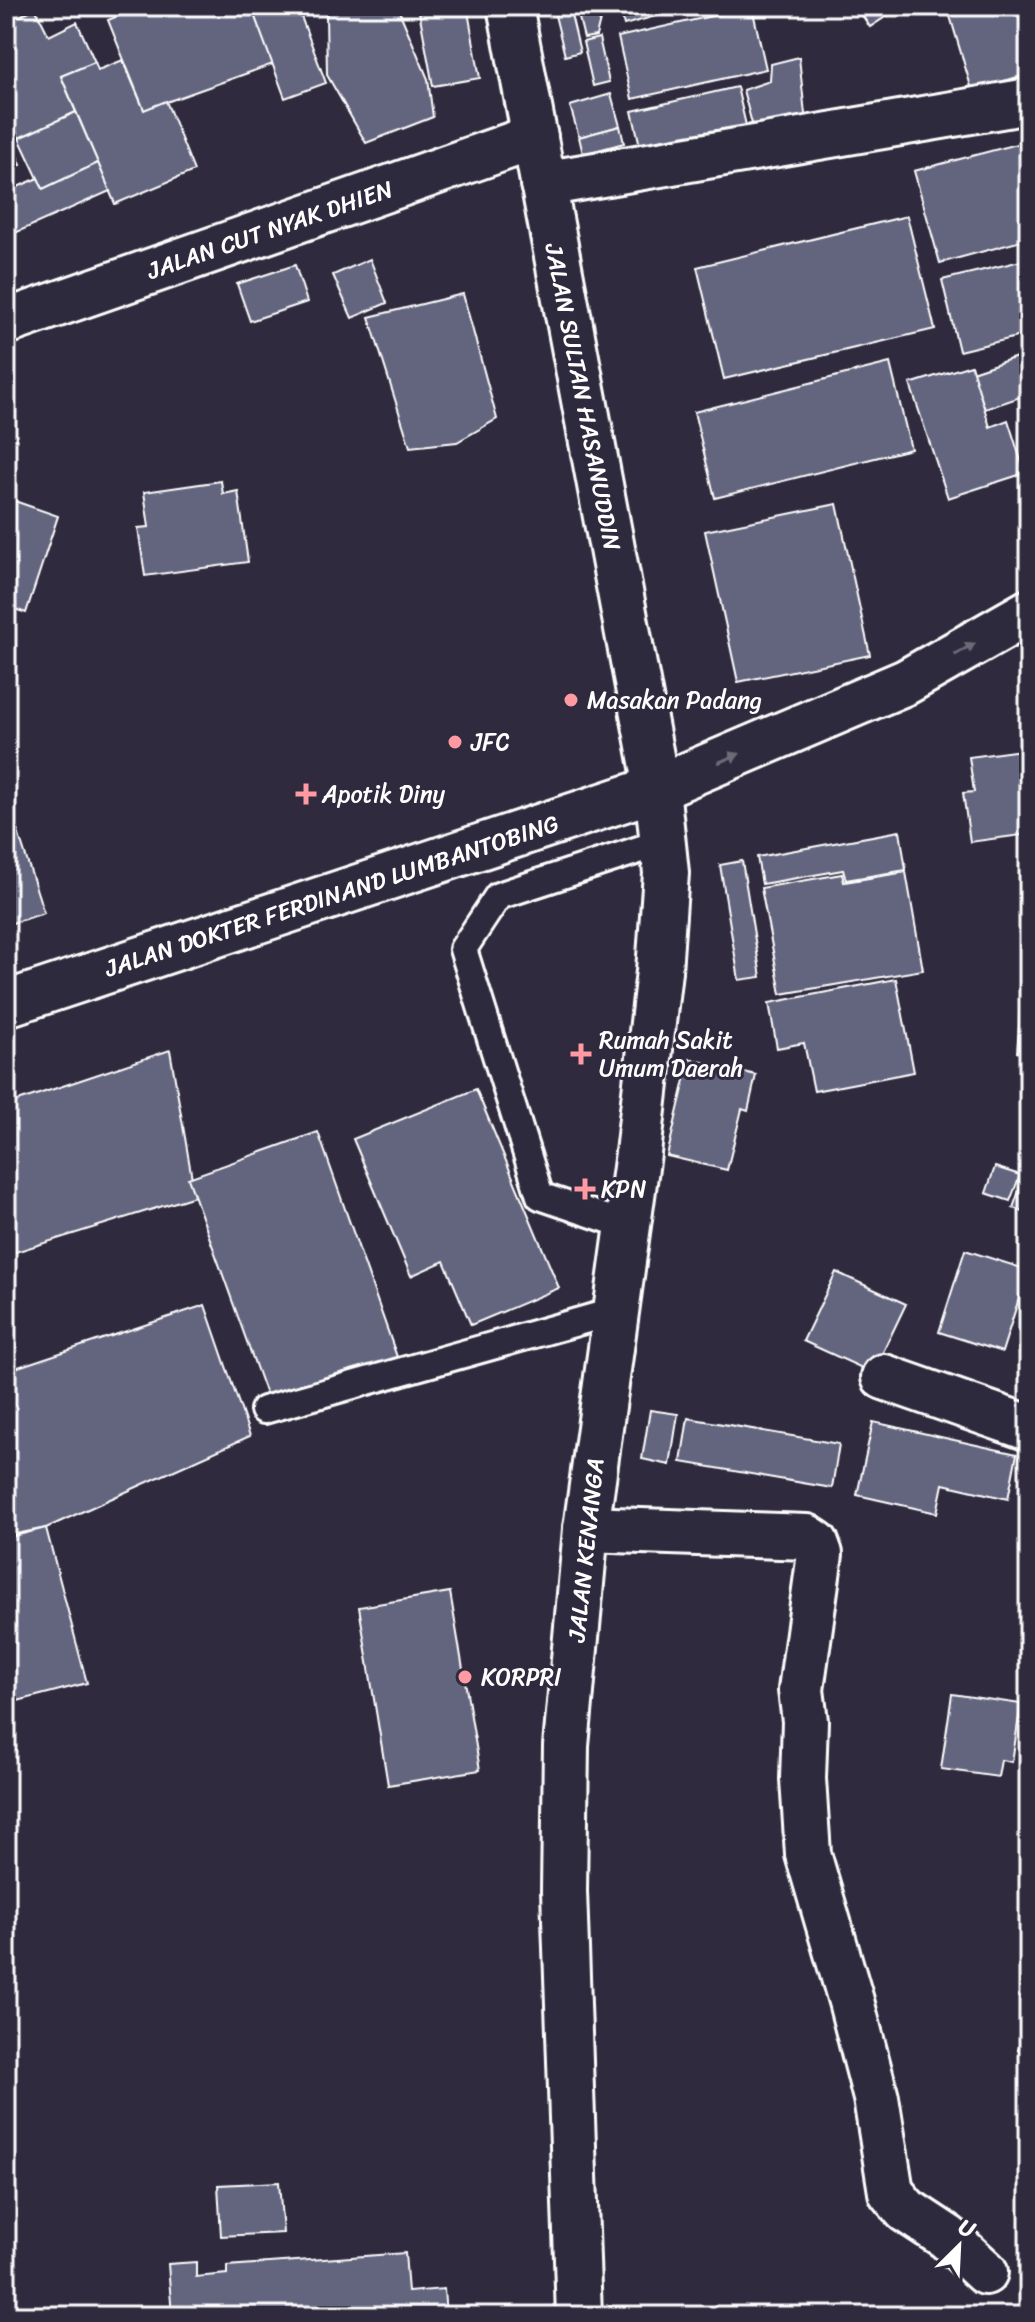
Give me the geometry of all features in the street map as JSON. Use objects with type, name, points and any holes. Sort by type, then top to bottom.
[{"type":"street","name":"JALAN SULTAN HASANUDDIN","points":[[510,6],[657,788]]},
{"type":"street","points":[[543,184],[1029,101]]},
{"type":"street","name":"JALAN CUT NYAK DHIEN","points":[[6,322],[535,137]]},
{"type":"street","name":"JALAN DOKTER FERDINAND LUMBANTOBING","points":[[6,1004],[657,788],[906,682],[1029,612]]},
{"type":"street","name":"JALAN KENANGA","points":[[579,2316],[564,1891],[566,1746],[586,1529],[659,971],[666,873],[657,788]]},
{"type":"street","points":[[884,1377],[1029,1428]]},
{"type":"street","points":[[586,1529],[794,1536],[807,1537],[816,1543],[820,1554],[801,1690],[805,1721],[803,1779],[808,1854],[876,2098],[891,2192],[906,2210],[947,2237],[985,2272]]},
{"type":"lane","points":[[628,1226],[540,1196],[463,949],[498,896],[663,842]]},
{"type":"lane","points":[[264,1410],[616,1311]]},
{"type":"building","points":[[132,6],[251,6],[273,64],[144,110],[108,20],[133,10]]},
{"type":"building","points":[[251,6],[297,6],[326,83],[285,98]]},
{"type":"building","points":[[342,6],[397,6],[428,79],[433,117],[366,143],[327,75],[326,14]]},
{"type":"building","points":[[418,6],[467,6],[480,78],[433,86]]},
{"type":"building","points":[[569,6],[580,52],[565,56],[553,7]]},
{"type":"building","points":[[576,6],[596,6],[600,20],[596,36],[584,38]]},
{"type":"building","points":[[619,6],[691,6],[624,25]]},
{"type":"building","points":[[856,6],[902,6],[870,27]]},
{"type":"building","points":[[947,6],[1029,6],[1029,74],[972,90]]},
{"type":"building","points":[[752,7],[766,69],[632,99],[618,37]]},
{"type":"building","points":[[35,8],[49,36],[77,22],[95,62],[61,76],[76,112],[19,138],[6,111],[6,23]]},
{"type":"building","points":[[599,38],[609,82],[593,86],[583,42]]},
{"type":"building","points":[[799,57],[806,124],[755,135],[743,90],[770,81],[771,64]]},
{"type":"building","points":[[123,60],[144,110],[166,101],[194,171],[115,204],[61,76],[95,62],[98,70]]},
{"type":"building","points":[[737,87],[748,134],[643,159],[632,111]]},
{"type":"building","points":[[611,94],[620,126],[579,137],[570,106]]},
{"type":"building","points":[[76,112],[98,163],[43,189],[19,138]]},
{"type":"building","points":[[620,126],[624,143],[583,154],[579,137]]},
{"type":"building","points":[[6,131],[21,165],[6,170]]},
{"type":"building","points":[[1029,141],[1029,239],[940,263],[914,171]]},
{"type":"building","points":[[98,163],[110,191],[15,233],[6,212],[6,192],[38,178],[43,189]]},
{"type":"building","points":[[907,216],[935,329],[724,379],[697,267]]},
{"type":"building","points":[[370,259],[387,303],[352,318],[333,275]]},
{"type":"building","points":[[1029,259],[1029,334],[959,351],[942,280]]},
{"type":"building","points":[[295,265],[307,302],[250,321],[237,284]]},
{"type":"building","points":[[463,294],[497,419],[457,442],[410,447],[369,317]]},
{"type":"building","points":[[1029,353],[1029,394],[985,409],[972,372]]},
{"type":"building","points":[[890,363],[911,449],[715,498],[694,412]]},
{"type":"building","points":[[971,365],[990,427],[1008,420],[1025,473],[948,498],[910,384]]},
{"type":"building","points":[[221,481],[223,494],[238,491],[248,562],[145,576],[138,528],[149,527],[144,492]]},
{"type":"building","points":[[6,498],[58,516],[26,613],[6,606]]},
{"type":"building","points":[[837,504],[870,655],[738,682],[705,531]]},
{"type":"building","points":[[1029,749],[1029,834],[970,842],[963,793],[974,792],[969,757]]},
{"type":"building","points":[[6,795],[44,913],[6,925]]},
{"type":"building","points":[[900,831],[906,870],[846,880],[843,870],[762,884],[757,857]]},
{"type":"building","points":[[742,861],[761,977],[739,980],[720,865]]},
{"type":"building","points":[[906,872],[923,970],[781,994],[761,888],[842,874],[844,882]]},
{"type":"building","points":[[1023,974],[1029,975],[1029,1053],[1017,1052]]},
{"type":"building","points":[[896,979],[914,1072],[814,1091],[804,1043],[777,1048],[769,1003]]},
{"type":"building","points":[[170,1050],[195,1196],[6,1255],[6,1105]]},
{"type":"building","points":[[690,1059],[756,1075],[748,1111],[742,1109],[727,1170],[667,1156]]},
{"type":"building","points":[[476,1089],[559,1288],[471,1325],[444,1261],[411,1276],[353,1139]]},
{"type":"building","points":[[318,1132],[397,1357],[269,1403],[188,1178]]},
{"type":"building","points":[[1029,1162],[1029,1213],[1013,1208]]},
{"type":"building","points":[[995,1167],[1020,1175],[1010,1201],[986,1193]]},
{"type":"building","points":[[965,1250],[1028,1270],[1002,1352],[939,1332]]},
{"type":"building","points":[[836,1272],[906,1304],[873,1373],[803,1341]]},
{"type":"building","points":[[205,1305],[250,1436],[46,1528],[6,1536],[6,1371]]},
{"type":"building","points":[[650,1410],[678,1414],[670,1465],[642,1459]]},
{"type":"building","points":[[688,1418],[839,1444],[832,1488],[681,1462]]},
{"type":"building","points":[[873,1422],[1017,1454],[1008,1499],[943,1484],[937,1513],[857,1495]]},
{"type":"building","points":[[46,1528],[87,1683],[6,1704],[6,1538]]},
{"type":"building","points":[[450,1592],[480,1770],[388,1785],[359,1607]]},
{"type":"building","points":[[952,1694],[1021,1704],[1012,1762],[1001,1760],[998,1777],[941,1769]]},
{"type":"building","points":[[1029,2026],[1029,2055],[1018,2050]]},
{"type":"building","points":[[279,2182],[283,2233],[221,2236],[218,2185]]},
{"type":"building","points":[[405,2253],[408,2292],[444,2289],[446,2316],[172,2316],[168,2264],[196,2262],[196,2277],[227,2274],[227,2266]]},
{"type":"place","name":"Masakan Padang","points":[[571,700]]},
{"type":"place","name":"JFC","points":[[455,742]]},
{"type":"place","name":"Apotik Diny","points":[[306,794]]},
{"type":"place","name":"Rumah Sakit Umum Daerah","points":[[581,1054]]},
{"type":"place","name":"KPN","points":[[585,1189]]},
{"type":"place","name":"KORPRI","points":[[465,1677]]}]
